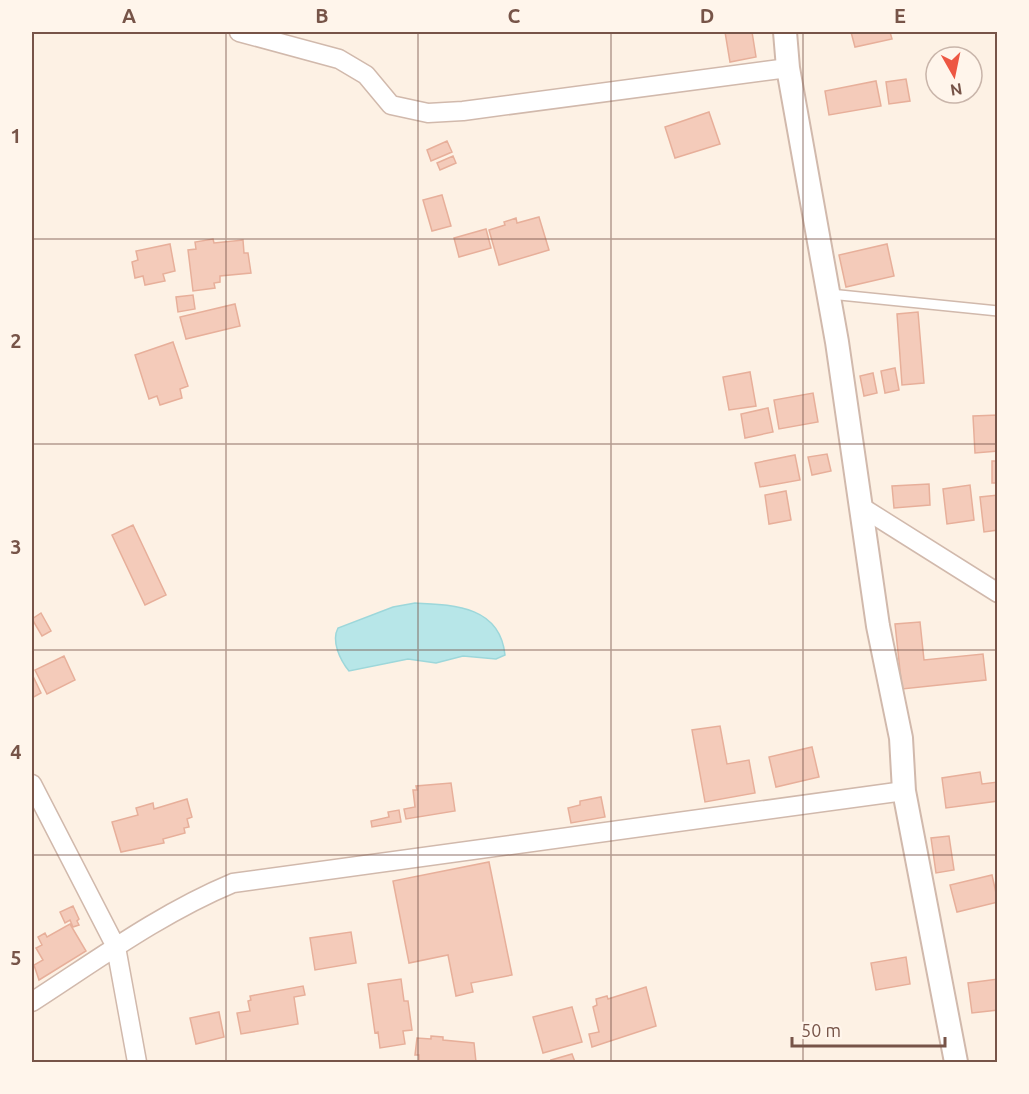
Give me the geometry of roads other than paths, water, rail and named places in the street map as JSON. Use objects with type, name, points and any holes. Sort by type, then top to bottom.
[{"type":"street","points":[[238,32],[339,59],[366,75],[391,105],[428,113],[463,111],[788,68]]},
{"type":"street","points":[[785,32],[788,68],[829,294],[863,508],[878,626],[901,738],[904,791],[956,1062]]},
{"type":"street","points":[[863,508],[998,593]]},
{"type":"street","points":[[32,784],[116,947],[137,1062]]},
{"type":"street","points":[[32,1002],[116,947],[201,897],[233,883],[904,791]]},
{"type":"lane","points":[[829,294],[998,311]]},
{"type":"water","points":[[415,603],[445,605],[473,611],[494,626],[501,639],[505,655],[496,659],[463,656],[436,663],[408,659],[349,671],[337,650],[338,628],[393,607]]}]
